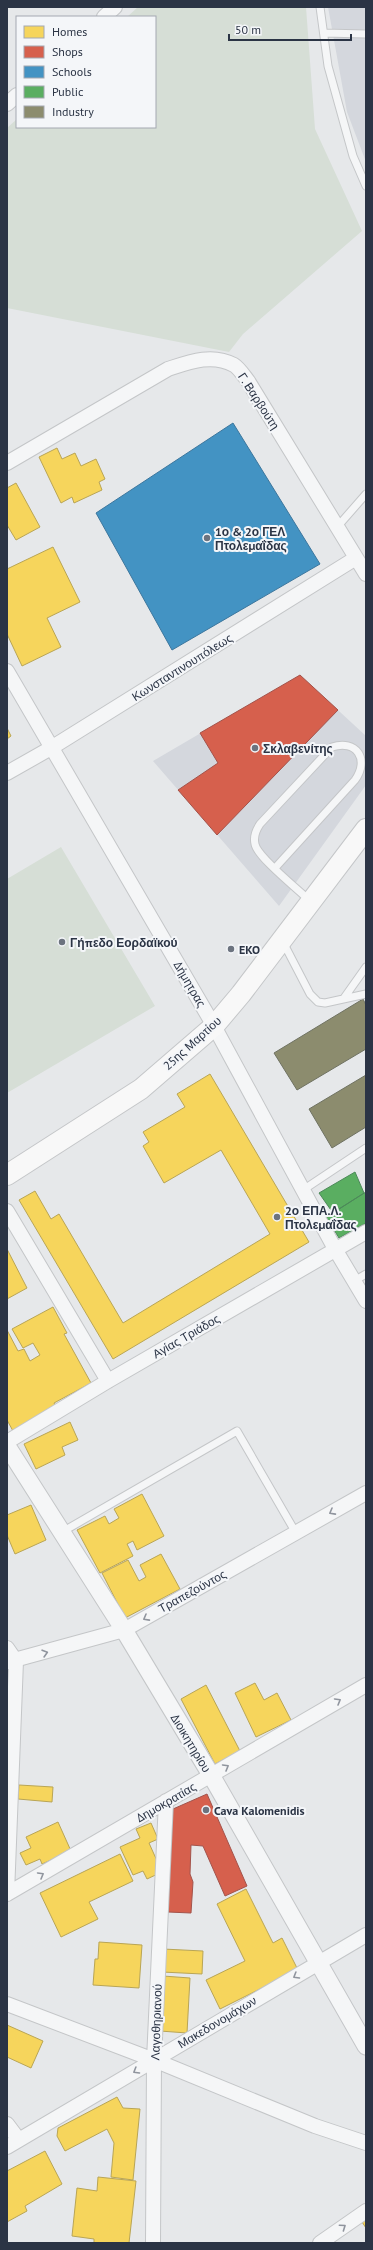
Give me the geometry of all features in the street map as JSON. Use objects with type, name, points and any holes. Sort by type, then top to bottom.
[{"type":"main road","name":"25ης Μαρτίου","points":[[7,1175],[141,1089],[214,1026],[282,940],[366,829]]},
{"type":"street","points":[[105,16],[115,7]]},
{"type":"street","points":[[7,104],[16,96]]},
{"type":"street","name":"Γ. Βαρβούτη","points":[[7,463],[168,369],[194,360],[217,359],[235,365],[248,381],[366,574]]},
{"type":"street","name":"Κωνσταντινουπόλεως","points":[[7,773],[51,748],[356,558]]},
{"type":"street","name":"Δήμητρας","points":[[7,671],[214,1026],[335,1249],[360,1278],[366,1301]]},
{"type":"street","points":[[7,1211],[108,1381]]},
{"type":"street","name":"Αγίας Τριάδος","points":[[7,1442],[108,1381],[366,1232]]},
{"type":"street","name":"Διοικητηρίου","points":[[7,1446],[124,1630],[211,1775],[366,2046]]},
{"type":"street","name":"Τραπεζούντος","points":[[11,1662],[124,1630],[366,1493]]},
{"type":"street","points":[[7,1648],[11,1662],[7,1894]]},
{"type":"street","name":"Δημοκρατίας","points":[[7,1894],[366,1685]]},
{"type":"street","name":"Λαγοθηριανού","points":[[152,2243],[154,2060],[166,1801]]},
{"type":"street","name":"Μακεδονομάχων","points":[[13,2144],[366,1935]]},
{"type":"street","points":[[7,2004],[154,2060],[315,2126],[366,2142]]},
{"type":"street","points":[[7,2124],[13,2144]]},
{"type":"street","points":[[320,2243],[366,2211]]},
{"type":"lane","points":[[320,7],[328,66],[353,156],[366,186]]},
{"type":"lane","points":[[324,32],[366,34]]},
{"type":"lane","points":[[338,526],[366,494]]},
{"type":"lane","points":[[275,868],[355,780],[362,765],[362,756],[358,752],[343,746],[332,747],[260,824],[255,834],[255,845],[258,852],[311,902]]},
{"type":"lane","points":[[282,940],[314,999],[325,1003],[366,994]]},
{"type":"lane","points":[[344,998],[366,968]]},
{"type":"lane","points":[[303,1190],[366,1148]]},
{"type":"lane","points":[[62,1532],[237,1431],[296,1533]]},
{"type":"shaded area","points":[[138,7],[306,7],[315,129],[362,231],[243,334],[229,352],[7,308],[7,128],[16,120],[16,128],[156,128],[156,16],[128,16]]},
{"type":"shaded area","points":[[328,7],[366,7],[366,162],[347,112]]},
{"type":"shaded area","points":[[300,675],[366,736],[366,785],[279,906],[153,761]]},
{"type":"shaded area","name":"Γήπεδο Εορδαϊκού","points":[[61,847],[155,1006],[7,1093],[7,879]]},
{"type":"building: Homes","points":[[57,448],[62,459],[75,453],[81,466],[96,459],[105,479],[99,482],[102,490],[74,503],[72,497],[61,503],[39,457]]},
{"type":"building: Homes","points":[[16,483],[40,527],[16,540],[7,525],[7,488]]},
{"type":"building: Homes","points":[[53,547],[80,602],[47,618],[61,647],[22,666],[7,634],[7,569]]},
{"type":"building: Homes","points":[[7,728],[11,736],[7,739]]},
{"type":"building: Homes","name":"2ο ΕΠΑ.Λ. Πτολεμαΐδας","points":[[210,1074],[309,1242],[113,1359],[19,1200],[35,1191],[51,1219],[59,1214],[123,1323],[270,1234],[221,1150],[164,1183],[143,1146],[149,1142],[143,1132],[185,1107],[177,1094]]},
{"type":"building: Homes","points":[[7,1249],[27,1288],[7,1299]]},
{"type":"building: Homes","points":[[53,1307],[67,1333],[64,1334],[91,1383],[54,1403],[56,1407],[13,1431],[7,1420],[7,1330],[18,1351],[24,1349],[30,1361],[40,1355],[33,1343],[23,1348],[12,1329]]},
{"type":"building: Homes","points":[[70,1422],[78,1440],[62,1447],[65,1455],[36,1469],[24,1444]]},
{"type":"building: Homes","points":[[142,1494],[164,1536],[137,1550],[133,1541],[127,1544],[133,1556],[100,1573],[77,1530],[105,1516],[109,1524],[119,1518],[114,1509]]},
{"type":"building: Homes","points":[[31,1505],[46,1540],[15,1554],[7,1535],[7,1515]]},
{"type":"building: Homes","points":[[161,1554],[180,1589],[125,1618],[102,1573],[128,1560],[139,1581],[146,1577],[140,1565]]},
{"type":"building: Homes","points":[[255,1683],[264,1700],[277,1693],[291,1720],[256,1737],[235,1693]]},
{"type":"building: Homes","points":[[206,1685],[240,1751],[215,1764],[181,1699]]},
{"type":"building: Homes","points":[[19,1785],[53,1787],[52,1802],[18,1799]]},
{"type":"building: Homes","points":[[58,1822],[71,1851],[42,1864],[40,1859],[26,1865],[20,1853],[31,1848],[26,1837]]},
{"type":"building: Homes","points":[[151,1823],[158,1839],[149,1843],[162,1872],[147,1879],[143,1871],[133,1875],[120,1847],[140,1838],[136,1829]]},
{"type":"building: Homes","points":[[120,1854],[133,1881],[89,1902],[98,1919],[61,1937],[40,1893]]},
{"type":"building: Homes","points":[[246,1889],[273,1943],[282,1938],[298,1970],[220,2009],[206,1980],[245,1961],[217,1904]]},
{"type":"building: Homes","points":[[99,1942],[142,1945],[139,1988],[93,1985],[95,1959],[98,1959]]},
{"type":"building: Homes","points":[[163,1949],[203,1951],[202,1974],[162,1972]]},
{"type":"building: Homes","points":[[163,1976],[190,1978],[187,2033],[160,2031]]},
{"type":"building: Homes","points":[[7,2025],[43,2041],[31,2068],[7,2057]]},
{"type":"building: Homes","points":[[117,2097],[123,2108],[140,2109],[133,2180],[111,2177],[114,2143],[107,2129],[65,2151],[57,2136],[58,2128]]},
{"type":"building: Homes","points":[[45,2151],[62,2184],[25,2206],[27,2211],[7,2222],[7,2171]]},
{"type":"building: Homes","points":[[98,2177],[136,2181],[129,2243],[94,2243],[94,2239],[72,2236],[77,2188],[97,2191]]},
{"type":"building: Homes","points":[[366,2219],[366,2228],[362,2222]]},
{"type":"building: Shops","name":"Σκλαβενίτης","points":[[300,675],[338,710],[217,835],[178,790],[218,763],[200,733]]},
{"type":"building: Shops","points":[[207,1794],[247,1886],[225,1896],[203,1846],[191,1845],[190,1874],[193,1882],[191,1913],[168,1912],[173,1809]]},
{"type":"building: Schools","name":"1ο & 2ο ΓΕΛ Πτολεμαΐδας","points":[[233,423],[320,564],[172,650],[96,513]]},
{"type":"building: Public","points":[[355,1172],[364,1193],[333,1213],[319,1193]]},
{"type":"building: Public","points":[[366,1192],[366,1223],[339,1238],[326,1217]]},
{"type":"building: Industry","points":[[363,999],[366,1005],[366,1049],[297,1090],[274,1053]]},
{"type":"building: Industry","points":[[366,1075],[366,1127],[332,1148],[309,1109]]},
{"type":"place","name":"1ο & 2ο ΓΕΛ Πτολεμαΐδας","points":[[207,538]]},
{"type":"place","name":"Σκλαβενίτης","points":[[255,748]]},
{"type":"place","name":"Γήπεδο Εορδαϊκού","points":[[62,942]]},
{"type":"place","name":"EKO","points":[[231,949]]},
{"type":"place","name":"2ο ΕΠΑ.Λ. Πτολεμαΐδας","points":[[277,1217]]},
{"type":"place","name":"Cava Kalomenidis","points":[[206,1810]]}]
